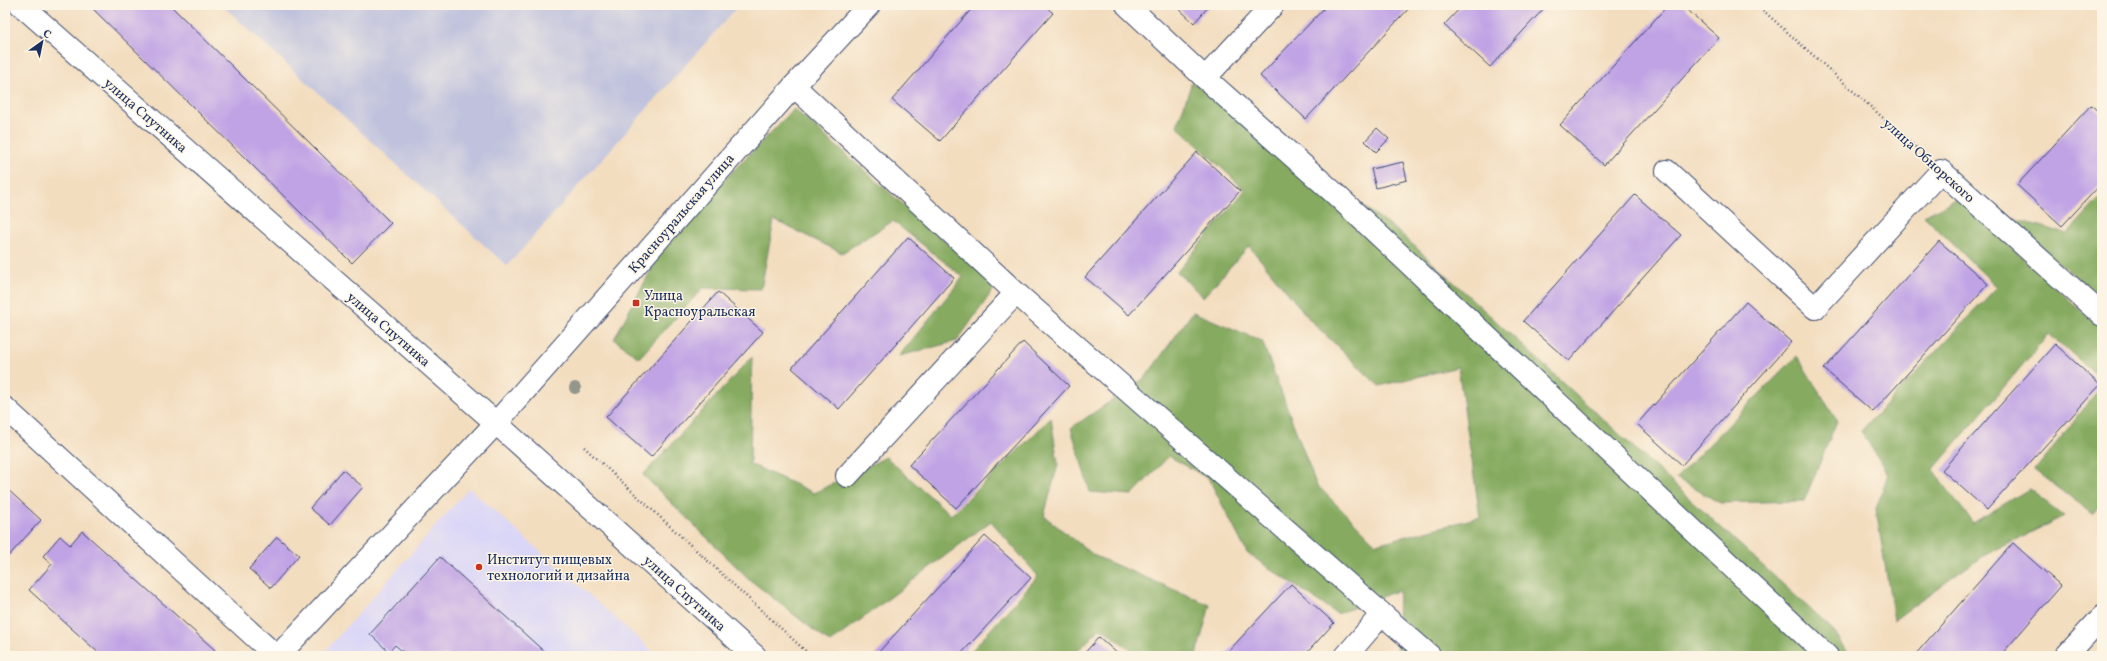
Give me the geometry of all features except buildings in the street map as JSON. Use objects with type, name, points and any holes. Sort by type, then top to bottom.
[{"type":"street","name":"улица Спутника","points":[[21,5],[496,423],[755,656]]},
{"type":"street","name":"Красноуральская улица","points":[[277,656],[496,423],[794,86],[869,5]]},
{"type":"street","points":[[1127,5],[1205,78],[1334,192],[1827,656]]},
{"type":"street","points":[[1205,78],[1273,5]]},
{"type":"street","points":[[794,86],[1016,292],[1430,656]]},
{"type":"street","points":[[1667,171],[1815,308],[1941,170]]},
{"type":"street","name":"улица Обнорского","points":[[1941,170],[2102,315]]},
{"type":"street","points":[[847,476],[1016,292]]},
{"type":"street","points":[[5,408],[277,656]]},
{"type":"street","points":[[1346,656],[1382,614]]},
{"type":"street","points":[[2066,656],[2102,617]]},
{"type":"path","name":"улица Обнорского","points":[[1757,5],[1941,170]]},
{"type":"path","points":[[584,447],[811,656]]},
{"type":"shaded area","points":[[222,5],[739,5],[507,266]]},
{"type":"shaded area","name":"Институт пищевых технологий и дизайна","points":[[469,488],[658,656],[321,656]]},
{"type":"green space","points":[[1192,82],[1400,233],[1835,632],[1850,656],[1397,656],[1399,590],[1337,614],[1247,553],[1209,479],[1169,456],[1132,495],[1090,492],[1071,428],[1145,378],[1193,312],[1262,341],[1316,484],[1376,544],[1480,517],[1458,367],[1379,386],[1311,321],[1249,246],[1203,297],[1177,272],[1245,190],[1177,126]]},
{"type":"green space","points":[[794,109],[996,286],[957,341],[899,356],[963,277],[893,221],[842,253],[774,220],[761,289],[703,288],[639,358],[614,339],[670,235]]},
{"type":"green space","points":[[2102,196],[2102,299],[2001,215],[2067,234]]},
{"type":"green space","points":[[1958,198],[2102,330],[2102,379],[2049,334],[1933,470],[1973,523],[2029,489],[2064,516],[1981,557],[1894,620],[1876,509],[1888,474],[1861,431],[1997,287],[1924,216]]},
{"type":"green space","points":[[1797,356],[1837,421],[1804,501],[1720,503],[1676,478]]},
{"type":"green space","points":[[752,357],[750,464],[814,493],[886,457],[951,515],[1051,418],[1058,464],[1044,516],[1095,556],[1210,605],[1196,656],[1139,656],[1101,628],[1072,656],[967,656],[1038,576],[991,521],[830,643],[749,579],[643,475]]},
{"type":"green space","points":[[2102,386],[2102,501],[2093,514],[2035,470]]},
{"type":"place","name":"Улица Красноуральская","points":[[636,303]]},
{"type":"place","name":"Институт пищевых технологий и дизайна","points":[[479,567]]}]
